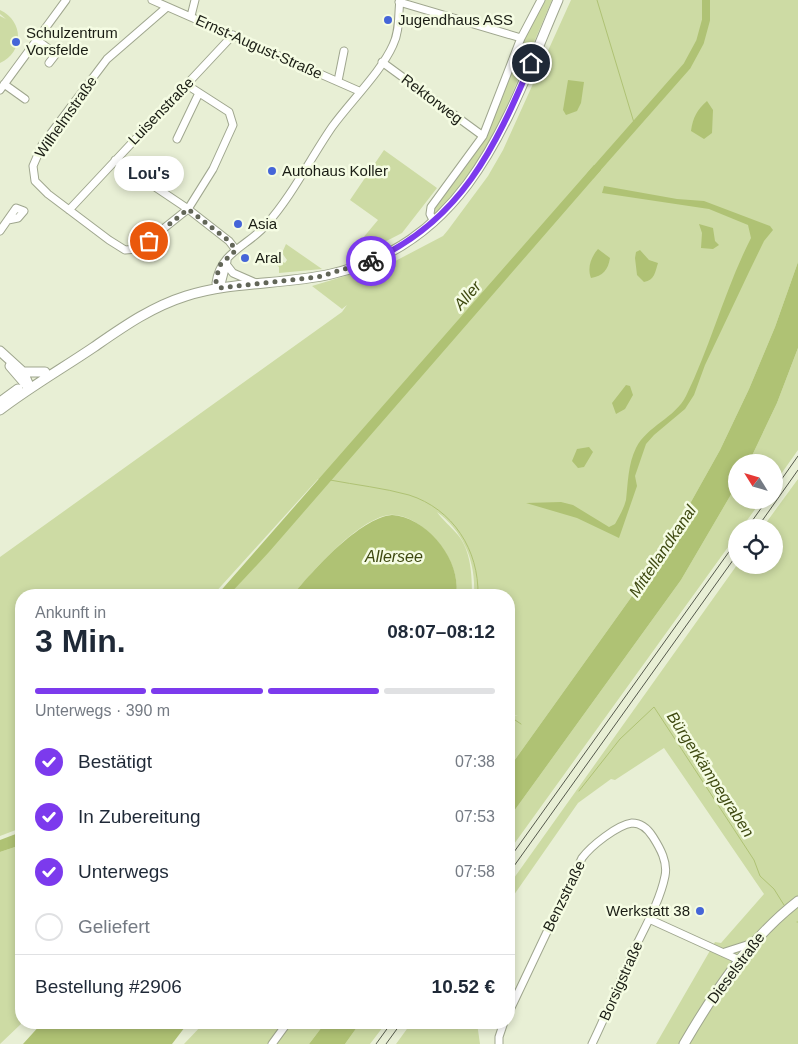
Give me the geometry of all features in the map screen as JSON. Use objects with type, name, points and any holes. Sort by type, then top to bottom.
[{"type":"main road","points":[[2,400],[26,388],[145,313],[187,296],[220,288],[318,277],[360,266],[394,250],[434,222],[469,185],[486,158],[508,117],[558,0]]},
{"type":"main road","points":[[0,410],[45,372],[109,335]]},
{"type":"main road","points":[[1,352],[26,388]]},
{"type":"main road","points":[[1,352],[23,372],[26,388]]},
{"type":"main road","points":[[2,400],[14,382],[10,365]]},
{"type":"main road","points":[[23,372],[45,372]]},
{"type":"main road","name":"Dieselstraße","points":[[684,1044],[739,960],[776,920],[798,901]]},
{"type":"street","points":[[25,99],[2,87],[66,0]]},
{"type":"street","name":"Ernst-August-Straße","points":[[152,0],[359,91]]},
{"type":"street","points":[[191,16],[196,0]]},
{"type":"street","points":[[434,222],[430,214],[431,207],[483,136],[521,38],[541,0]]},
{"type":"street","points":[[220,288],[216,282],[217,272],[223,261],[259,233],[277,212],[332,128],[382,62],[396,36],[400,1],[521,38]]},
{"type":"street","name":"Wilhelmstraße","points":[[69,210],[35,181],[33,166],[38,151],[108,59],[167,7]]},
{"type":"street","name":"Luisenstraße","points":[[69,210],[233,35]]},
{"type":"street","points":[[37,40],[58,50],[49,63]]},
{"type":"street","name":"Ernst-August-Straße","points":[[338,81],[344,51]]},
{"type":"street","name":"Rektorweg","points":[[382,62],[483,136]]},
{"type":"street","points":[[69,210],[125,250],[130,250],[138,249],[188,209],[213,169],[233,125],[228,112],[187,85]]},
{"type":"street","points":[[177,139],[199,93]]},
{"type":"street","points":[[115,160],[188,209],[229,241],[236,250]]},
{"type":"street","points":[[0,231],[8,220]]},
{"type":"street","points":[[220,288],[229,256]]},
{"type":"street","points":[[226,264],[233,274],[257,284]]},
{"type":"street","name":"Benzstraße","points":[[515,999],[582,858],[593,846],[626,825],[638,824],[645,827],[664,856],[665,877],[649,919]]},
{"type":"street","points":[[649,919],[739,960]]},
{"type":"street","name":"Borsigstraße","points":[[592,1044],[649,919]]},
{"type":"street","points":[[725,952],[753,943]]},
{"type":"street","points":[[272,1044],[283,1029]]},
{"type":"street","points":[[499,1044],[501,1029]]},
{"type":"shaded area","points":[[542,0],[552,0],[493,138],[473,173],[434,216],[434,206],[485,137],[523,36]]},
{"type":"shaded area","points":[[571,0],[798,0],[798,262],[775,327],[749,389],[720,450],[682,518],[645,578],[515,760],[515,716],[518,715],[515,715],[515,589],[474,589],[473,571],[467,551],[471,571],[472,589],[457,589],[453,567],[438,542],[410,519],[389,515],[364,526],[350,536],[336,548],[298,589],[234,589],[329,482],[318,479],[218,589],[15,589],[15,830],[0,836],[0,557],[342,312],[347,305],[342,309],[312,286],[372,268],[382,268],[443,236],[488,176],[503,150]],"holes":[[[437,512],[454,529],[461,538],[464,544],[458,535]]]},
{"type":"shaded area","points":[[0,10],[13,21],[18,36],[13,52],[0,63],[0,16],[6,19],[0,14]]},
{"type":"shaded area","points":[[384,150],[437,188],[402,233],[367,251],[361,260],[357,256],[357,245],[378,220],[350,200]]},
{"type":"shaded area","points":[[286,244],[322,269],[279,273],[279,267],[274,263],[277,259],[285,263],[287,260],[282,253]]},
{"type":"shaded area","points":[[798,348],[798,450],[783,471],[783,454],[753,454],[777,403]]},
{"type":"shaded area","points":[[798,479],[798,1044],[656,1044],[715,942],[721,943],[764,894],[664,748],[615,780],[611,779],[578,803],[515,893],[515,877],[731,574],[783,574],[783,519],[769,519],[776,509],[783,509],[783,500]]},
{"type":"shaded area","points":[[728,500],[728,509],[755,509],[748,519],[728,519],[728,547],[515,843],[515,810],[681,580]]},
{"type":"shaded area","points":[[15,847],[16,1029],[0,1044],[0,852]]},
{"type":"shaded area","points":[[198,1029],[320,1029],[309,1044],[184,1044]]},
{"type":"shaded area","points":[[356,1029],[381,1029],[370,1044],[345,1044]]},
{"type":"shaded area","points":[[407,1029],[478,1029],[480,1044],[396,1044]]},
{"type":"water","points":[[568,80],[584,82],[581,103],[577,111],[566,115],[563,110]]},
{"type":"water","points":[[707,101],[713,110],[712,133],[704,139],[691,131],[696,114]]},
{"type":"water","points":[[594,165],[601,170],[269,552],[235,589],[222,589]]},
{"type":"water","points":[[604,186],[677,199],[704,201],[770,226],[773,230],[764,241],[749,272],[705,365],[694,395],[685,409],[646,444],[635,476],[637,486],[619,538],[577,518],[526,503],[561,502],[573,505],[609,527],[615,524],[626,500],[633,454],[641,440],[675,410],[686,396],[733,277],[751,238],[748,225],[709,209],[602,193]]},
{"type":"water","points":[[699,224],[713,228],[715,241],[719,245],[713,249],[701,248],[702,233]]},
{"type":"water","points":[[598,249],[610,258],[602,274],[591,278],[590,263]]},
{"type":"water","points":[[640,250],[649,260],[658,263],[652,277],[644,282],[637,275],[635,258],[636,252]]},
{"type":"water","name":"Mittellandkanal","points":[[798,262],[798,348],[777,403],[753,454],[728,454],[728,500],[681,580],[515,810],[515,760],[645,578],[682,518],[720,450],[749,389],[775,327]]},
{"type":"water","points":[[626,385],[630,386],[633,395],[625,409],[616,414],[612,403]]},
{"type":"water","points":[[589,447],[593,452],[584,467],[578,468],[572,461],[577,449]]},
{"type":"water","name":"Allersee","points":[[392,515],[405,518],[429,532],[448,555],[453,568],[456,589],[298,589],[312,572],[338,547],[366,525],[379,518]]},
{"type":"water","points":[[15,834],[15,847],[0,852],[0,840]]},
{"type":"water","points":[[37,1029],[183,1029],[172,1044],[23,1044]]},
{"type":"water","points":[[320,1029],[356,1029],[345,1044],[309,1044]]},
{"type":"waterway","points":[[597,0],[635,126]]},
{"type":"waterway","name":"Aller","points":[[591,175],[687,66],[700,42],[706,20],[706,0]]},
{"type":"waterway","name":"Bürgerkämpegraben","points":[[330,480],[409,495],[425,501],[438,510],[460,533],[468,547],[474,562],[478,589]]},
{"type":"waterway","name":"Bürgerkämpegraben","points":[[579,791],[620,739],[654,707],[754,860],[760,876],[774,889],[784,905]]},
{"type":"waterway","name":"Bürgerkämpegraben","points":[[515,720],[521,724]]},
{"type":"railway","points":[[783,477],[798,456]]},
{"type":"railway","points":[[763,519],[798,470]]},
{"type":"railway","points":[[753,519],[761,509]]},
{"type":"railway","points":[[515,851],[728,553]]},
{"type":"railway","points":[[515,865],[728,567]]},
{"type":"railway","points":[[376,1044],[387,1029]]},
{"type":"railway","points":[[386,1044],[397,1029]]},
{"type":"way so far","points":[[149,241],[188,209],[229,241],[236,250],[219,266],[216,282],[220,288],[318,277],[347,270],[371,261]]},
{"type":"place","name":"Jugendhaus ASS","points":[[388,20]]},
{"type":"place","name":"Schulzentrum Vorsfelde","points":[[16,42]]},
{"type":"place","name":"Autohaus Koller","points":[[272,171]]},
{"type":"place","name":"Asia","points":[[238,224]]},
{"type":"place","name":"Lou's","points":[[149,241]]},
{"type":"place","name":"Aral","points":[[245,258]]},
{"type":"place","name":"Werkstatt 38","points":[[700,911]]},
{"type":"route","points":[[371,261],[394,250],[418,235],[434,222],[469,185],[502,129],[531,63]]}]
